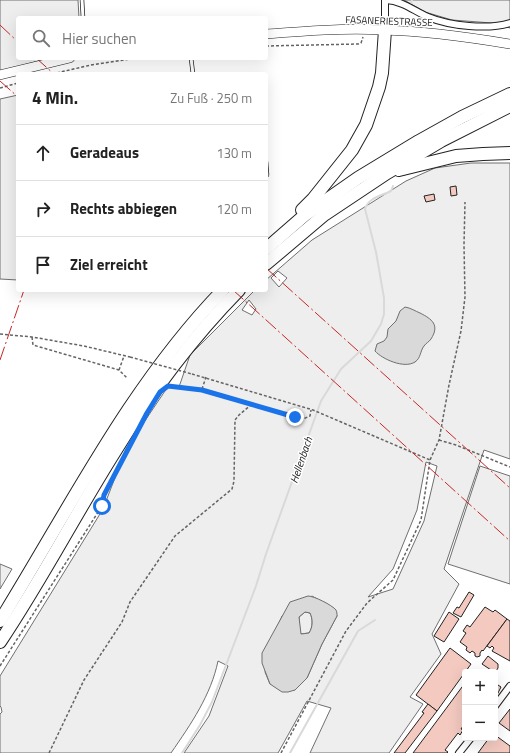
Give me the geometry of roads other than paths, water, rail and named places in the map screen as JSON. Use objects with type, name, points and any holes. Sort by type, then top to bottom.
[{"type":"highway","points":[[268,247],[313,199],[352,150],[366,125],[380,87],[385,24]]},
{"type":"highway","points":[[268,247],[305,215],[358,178],[456,120],[510,94]]},
{"type":"highway","points":[[268,262],[324,215],[387,173],[440,141],[510,106]]},
{"type":"highway","points":[[387,173],[456,156],[510,153]]},
{"type":"highway","points":[[0,621],[126,413],[177,342],[221,292]]},
{"type":"highway","points":[[0,642],[26,602],[114,452],[134,422],[187,348],[237,292]]},
{"type":"street","points":[[386,0],[399,2],[428,17],[443,22],[478,27],[500,26],[510,23]]},
{"type":"street","name":"FASANERIESTRASSE","points":[[385,24],[386,0]]},
{"type":"street","name":"FASANERIESTRASSE","points":[[268,34],[369,29],[385,24],[430,33],[510,44]]},
{"type":"street","points":[[0,75],[62,60]]},
{"type":"street","points":[[496,705],[510,686]]},
{"type":"street","points":[[459,753],[469,741]]},
{"type":"lane","points":[[82,0],[83,16]]},
{"type":"lane","points":[[191,60],[193,72]]},
{"type":"waterway","name":"Hellenbach","points":[[411,4],[412,0]]},
{"type":"waterway","name":"Hellenbach","points":[[182,753],[200,725],[212,702],[256,586],[321,401],[341,369],[371,341],[381,324],[384,314],[384,298],[376,252],[365,209],[369,202],[391,191],[393,186]]},
{"type":"waterway","points":[[290,753],[358,631],[375,620]]}]
